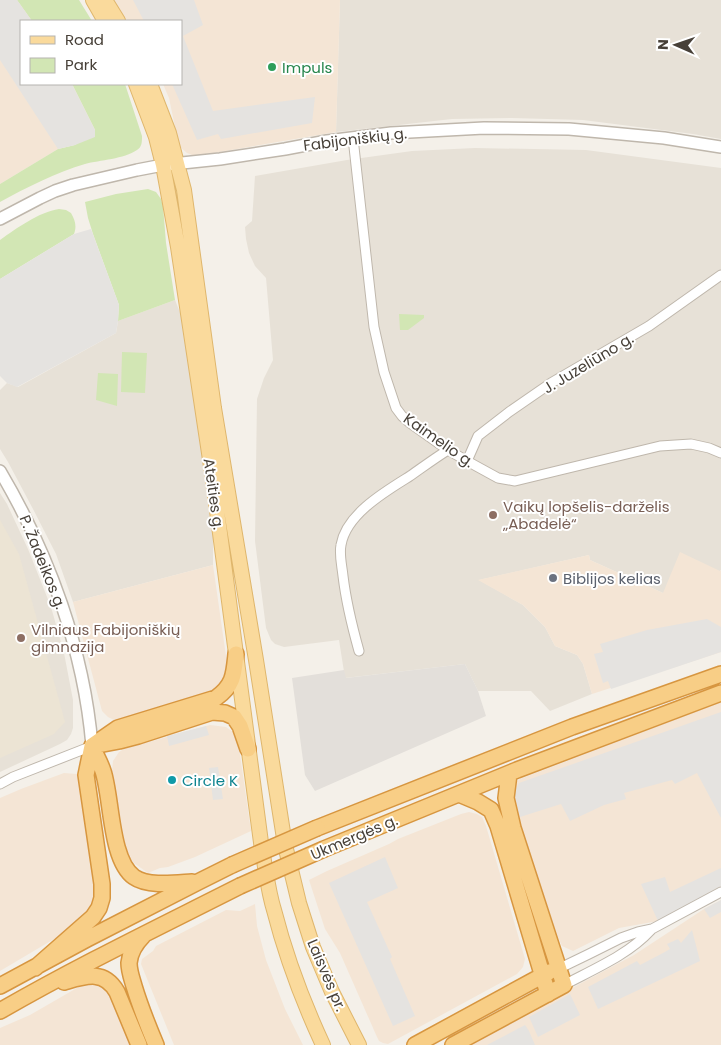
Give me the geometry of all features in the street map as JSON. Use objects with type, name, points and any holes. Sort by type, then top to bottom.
[{"type":"highway","points":[[35,968],[87,923],[99,908],[102,898],[102,884],[86,775],[92,746],[118,728],[216,698],[229,687],[234,674],[236,654]]},
{"type":"highway","name":"Ukmergės g.","points":[[0,986],[198,882],[317,828],[572,727],[721,674]]},
{"type":"highway","name":"Ukmergės g.","points":[[0,1011],[145,933],[240,886],[458,794],[721,693]]},
{"type":"highway","points":[[92,746],[132,738],[212,712],[225,713],[234,717],[240,726],[248,749]]},
{"type":"highway","points":[[92,746],[103,771],[118,850],[129,872],[140,880],[150,882],[165,884],[198,882]]},
{"type":"highway","points":[[453,1045],[564,985],[508,812],[506,798],[509,774]]},
{"type":"highway","points":[[458,794],[478,802],[491,810],[498,826],[548,994]]},
{"type":"highway","points":[[145,933],[135,946],[129,964],[139,1002],[156,1045]]},
{"type":"highway","points":[[415,1045],[558,968]]},
{"type":"highway","points":[[38,989],[90,976],[105,979],[113,984],[139,1045]]},
{"type":"main road","points":[[92,0],[105,20]]},
{"type":"main road","points":[[105,0],[117,20]]},
{"type":"main road","name":"Ateities g.","points":[[136,85],[156,137],[178,247],[209,453],[262,850],[273,910]]},
{"type":"main road","name":"Ateities g.","points":[[150,85],[169,133],[184,190],[214,408],[285,845],[299,903]]},
{"type":"main road","name":"Laisvės pr.","points":[[299,903],[332,992],[359,1045]]},
{"type":"main road","name":"Laisvės pr.","points":[[273,910],[290,965],[323,1045]]},
{"type":"street","name":"Fabijoniškių g.","points":[[0,219],[40,198],[73,185],[137,170],[391,133],[474,128],[569,129],[625,133],[721,147]]},
{"type":"street","name":"Kaimelio g.","points":[[353,138],[374,327],[385,376],[393,400],[396,408],[410,423],[467,461],[498,478],[515,481],[660,446],[691,444],[721,453]]},
{"type":"street","name":"J. Juzeliūno g.","points":[[467,461],[478,436],[509,412],[551,384],[649,326],[721,276]]},
{"type":"street","points":[[359,651],[349,613],[341,557],[341,545],[348,526],[370,503],[448,450]]},
{"type":"street","name":"P. Žadeikos g.","points":[[0,471],[37,542],[60,601],[74,645],[90,721],[92,746]]},
{"type":"street","points":[[0,784],[13,777],[92,746]]},
{"type":"street","points":[[558,968],[621,938],[652,929],[721,892]]},
{"type":"street","points":[[564,985],[628,950],[642,940],[652,929]]},
{"type":"shaded area","points":[[0,0],[17,0],[31,20],[20,20],[20,85],[72,85],[95,130],[58,149],[0,184]]},
{"type":"shaded area","points":[[0,0],[17,0],[31,20],[20,20],[20,85],[72,85],[95,130],[95,137],[58,149],[0,60]]},
{"type":"shaded area","points":[[113,0],[340,0],[336,132],[202,155],[187,153],[179,146],[169,98],[163,85],[182,85],[182,20],[126,20]]},
{"type":"shaded area","points":[[133,0],[194,0],[203,25],[183,36],[213,111],[315,97],[312,123],[221,139],[218,134],[197,140],[172,85],[182,85],[182,20],[143,20]]},
{"type":"shaded area","points":[[340,0],[721,0],[721,139],[583,120],[512,118],[452,119],[336,132]]},
{"type":"shaded area","points":[[475,148],[586,150],[721,168],[721,570],[663,593],[590,560],[589,555],[479,580],[523,605],[545,627],[555,646],[577,655],[583,664],[592,694],[550,711],[531,691],[478,691],[465,664],[345,678],[339,640],[284,647],[275,644],[271,640],[266,628],[255,541],[257,399],[273,360],[266,278],[255,266],[249,253],[246,239],[245,227],[252,221],[255,176],[412,151]]},
{"type":"shaded area","points":[[91,229],[119,305],[116,333],[17,387],[7,383],[0,376],[0,279],[74,234]]},
{"type":"shaded area","points":[[175,300],[185,325],[213,521],[213,565],[73,602],[56,554],[0,449],[0,390],[7,383],[18,387],[116,333],[118,321]]},
{"type":"shaded area","name":"Vilniaus Fabijoniškių gimnazija","points":[[0,493],[28,549],[51,607],[64,653],[73,700],[73,728],[67,740],[0,772]]},
{"type":"shaded area","name":"Vilniaus Fabijoniškių gimnazija","points":[[0,520],[19,554],[65,722],[54,734],[0,758]]},
{"type":"shaded area","points":[[680,552],[721,570],[721,652],[592,694],[583,664],[577,655],[555,646],[545,627],[523,605],[478,580],[589,555],[590,560],[663,593]]},
{"type":"shaded area","points":[[213,565],[228,670],[228,675],[216,693],[119,720],[108,717],[102,711],[73,602]]},
{"type":"shaded area","points":[[707,619],[721,627],[721,652],[611,689],[608,681],[603,683],[594,654],[603,652],[600,644],[647,630]]},
{"type":"shaded area","points":[[465,664],[478,691],[486,716],[315,791],[305,775],[292,678],[344,670],[346,678]]},
{"type":"shaded area","points":[[721,702],[721,886],[658,921],[619,928],[573,951],[562,946],[510,794],[512,785],[520,779]]},
{"type":"shaded area","points":[[721,712],[721,818],[697,773],[675,784],[672,780],[624,793],[626,799],[604,805],[570,821],[561,804],[520,817],[514,793],[519,783]]},
{"type":"shaded area","points":[[210,725],[226,727],[233,732],[238,741],[251,831],[195,857],[148,873],[134,863],[129,856],[112,771],[113,761],[119,752],[124,749]]},
{"type":"shaded area","points":[[206,726],[209,735],[169,746],[167,736]]},
{"type":"shaded area","points":[[218,767],[223,799],[213,800],[209,768]]},
{"type":"shaded area","points":[[64,773],[77,774],[80,779],[96,887],[94,906],[76,926],[0,971],[0,798]]},
{"type":"shaded area","points":[[469,812],[482,817],[486,826],[525,959],[523,967],[517,974],[388,1044],[383,1043],[379,1041],[340,953],[325,929],[309,880],[398,839]]},
{"type":"shaded area","points":[[385,857],[398,888],[367,902],[392,957],[390,959],[415,1016],[393,1026],[329,883]]},
{"type":"shaded area","points":[[721,868],[721,886],[658,921],[641,884],[665,877],[670,892]]},
{"type":"shaded area","points":[[721,900],[721,1045],[465,1045],[634,955]]},
{"type":"shaded area","points":[[721,900],[721,912],[710,918],[704,909]]},
{"type":"shaded area","points":[[255,904],[257,926],[266,960],[285,1009],[303,1045],[174,1045],[141,964],[142,959],[153,951],[156,946],[226,910],[240,911]]},
{"type":"shaded area","points":[[692,930],[700,961],[598,1009],[588,987],[637,961],[640,965],[663,953],[670,949],[667,944],[678,939],[681,943]]},
{"type":"shaded area","points":[[96,983],[108,990],[133,1045],[0,1045],[0,1028],[30,1015],[82,985]]},
{"type":"shaded area","points":[[570,994],[580,1015],[538,1037],[529,1017]]},
{"type":"shaded area","points":[[525,1025],[535,1045],[487,1045]]},
{"type":"green space","points":[[17,0],[79,0],[91,20],[31,20]]},
{"type":"green space","points":[[72,85],[125,85],[142,136],[142,142],[137,150],[126,155],[85,164],[64,171],[0,202],[0,184],[58,149],[75,145],[95,130]]},
{"type":"green space","points":[[148,189],[156,192],[163,206],[166,243],[175,300],[118,321],[119,305],[93,234],[85,202],[116,194]]},
{"type":"green space","points":[[59,209],[71,213],[74,218],[74,234],[0,279],[0,240],[36,217]]},
{"type":"green space","points":[[399,314],[424,315],[424,318],[408,330],[400,330]]},
{"type":"green space","points":[[122,352],[147,353],[145,393],[121,392]]},
{"type":"green space","points":[[98,373],[118,374],[117,406],[96,400]]},
{"type":"place","name":"Impuls","points":[[272,67]]},
{"type":"place","name":"Vaikų lopšelis-darželis „Abadelė“","points":[[493,515]]},
{"type":"place","name":"Biblijos kelias","points":[[553,578]]},
{"type":"place","name":"Vilniaus Fabijoniškių gimnazija","points":[[21,638]]},
{"type":"place","name":"Circle K","points":[[172,780]]}]
